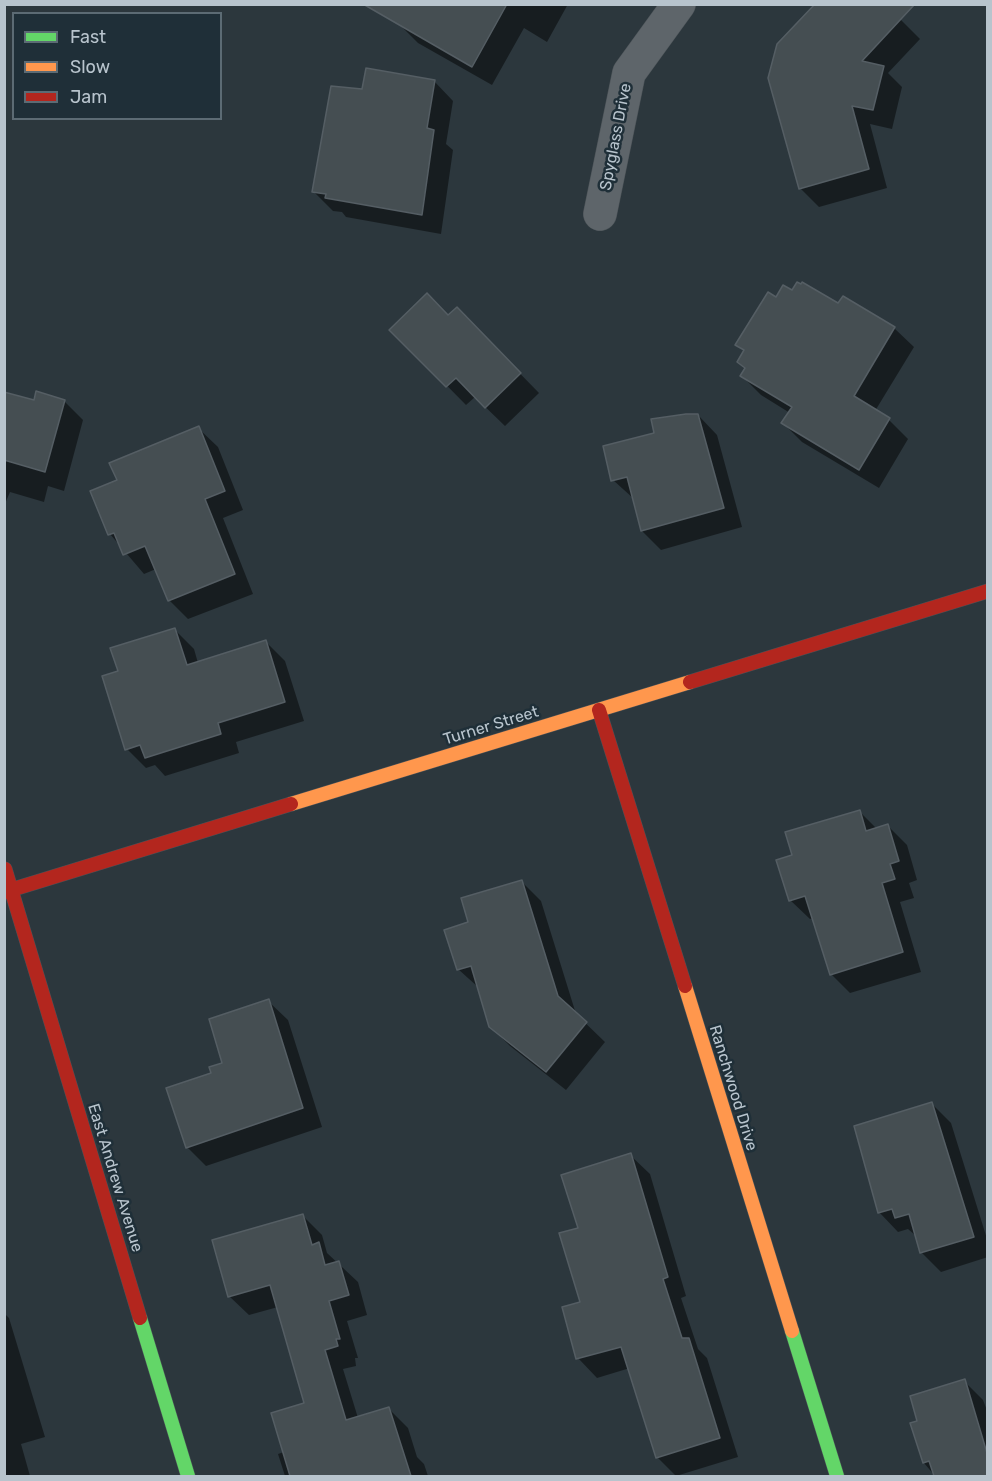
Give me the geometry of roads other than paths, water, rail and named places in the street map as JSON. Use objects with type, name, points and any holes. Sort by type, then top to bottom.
[{"type":"street","name":"Spyglass Drive","points":[[600,213],[628,73],[679,4]]},
{"type":"street","name":"Turner Street","points":[[8,891],[987,591]]},
{"type":"street","name":"Ranchwood Drive","points":[[599,710],[837,1476]]},
{"type":"street","name":"East Andrew Avenue","points":[[4,868],[8,891],[188,1476]]}]
